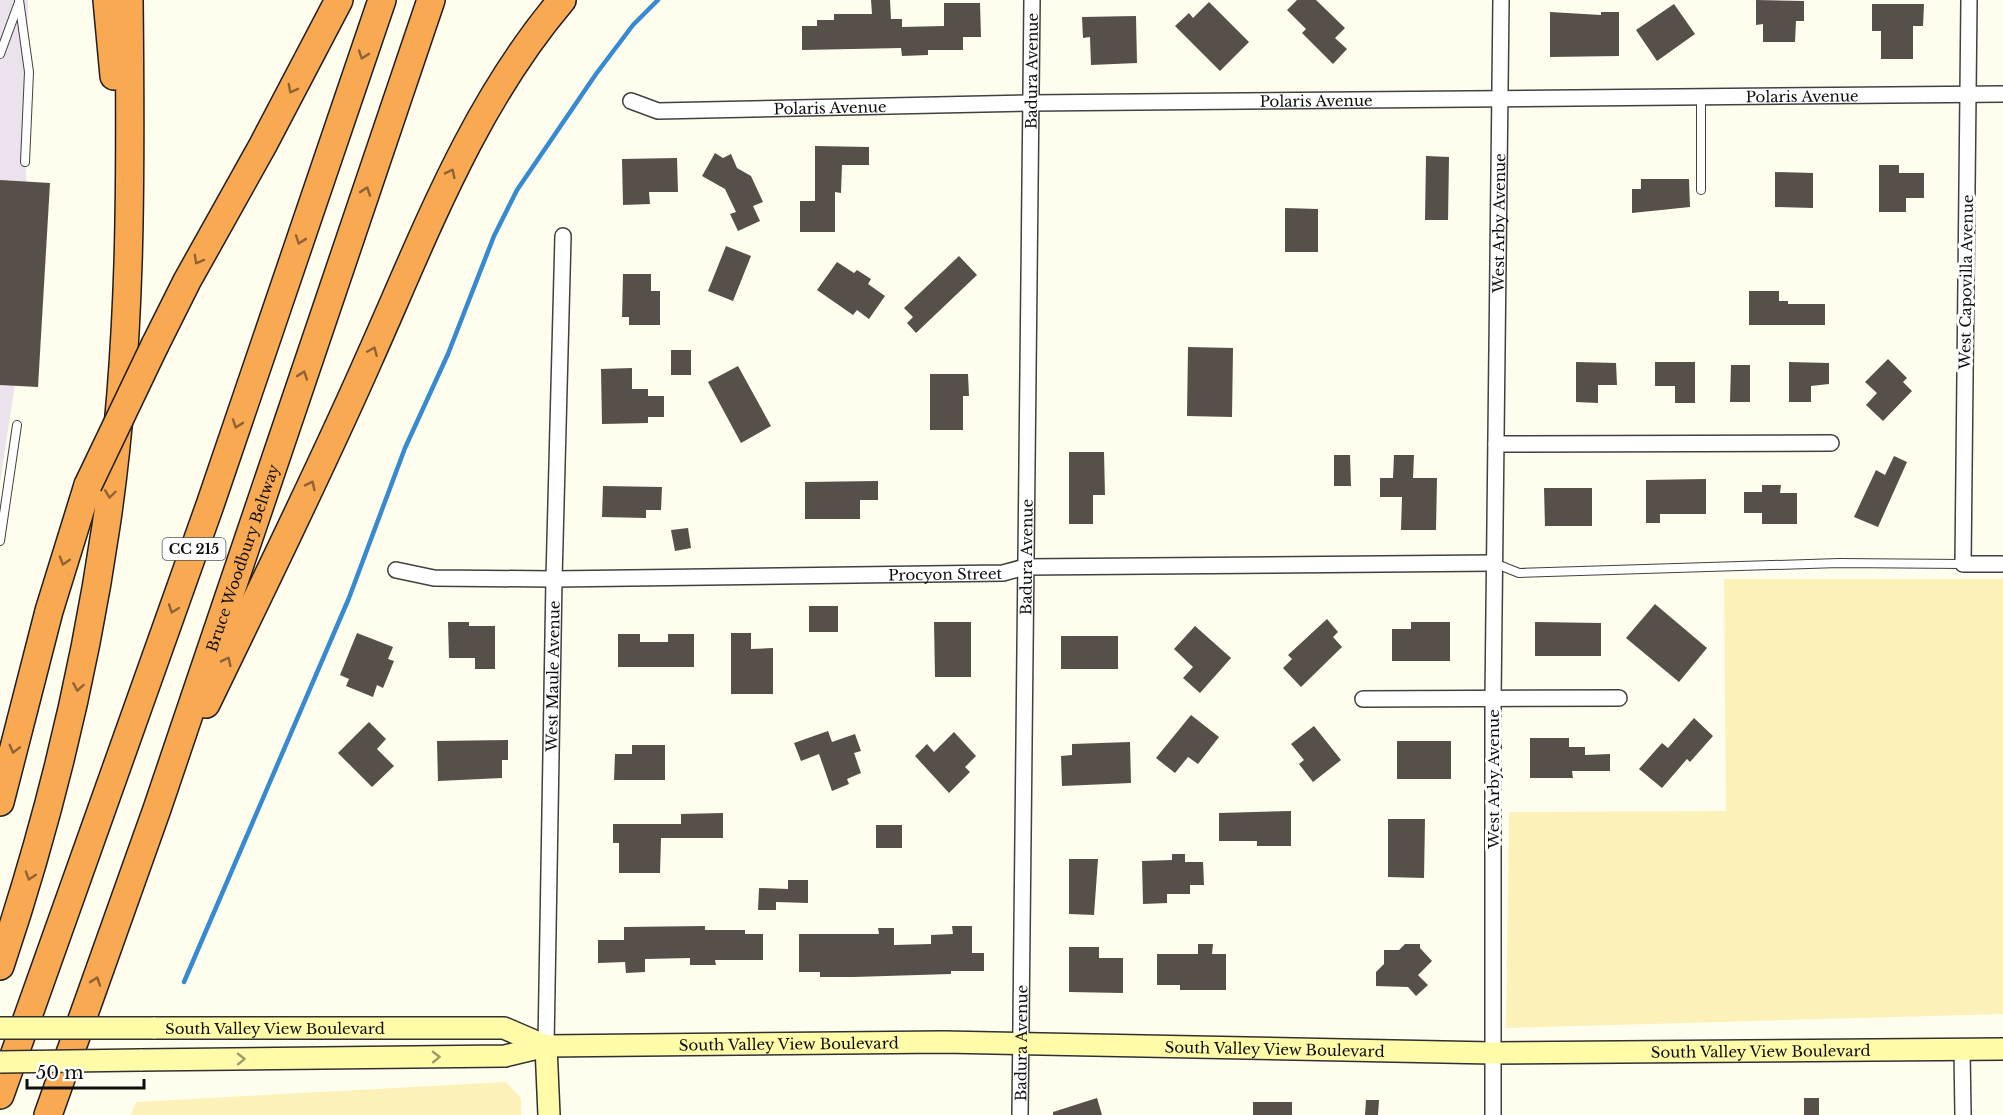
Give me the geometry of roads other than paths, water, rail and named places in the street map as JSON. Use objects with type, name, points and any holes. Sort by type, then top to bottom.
[{"type":"highway","points":[[107,0],[114,71],[116,213],[124,353]]},
{"type":"highway","points":[[0,966],[31,873],[74,708],[106,527],[124,353],[132,178],[129,0]]},
{"type":"highway","points":[[0,802],[49,611],[88,485],[186,281],[263,145],[339,0]]},
{"type":"highway","name":"CC 215","points":[[0,1095],[210,505],[382,0]]},
{"type":"highway","name":"Bruce Woodbury Beltway","points":[[48,1115],[156,809],[431,0]]},
{"type":"highway","points":[[156,809],[340,424],[417,247],[470,135],[494,94],[562,0]]},
{"type":"main road","name":"South Valley View Boulevard","points":[[0,1028],[504,1028],[546,1046]]},
{"type":"main road","name":"South Valley View Boulevard","points":[[0,1062],[505,1056],[546,1046],[944,1042],[1492,1053],[2003,1049]]},
{"type":"main road","name":"West Maule Avenue","points":[[546,1046],[549,1115]]},
{"type":"street","name":"Badura Avenue","points":[[1020,1115],[1032,0]]},
{"type":"street","name":"West Arby Avenue","points":[[1493,1115],[1494,563],[1502,0]]},
{"type":"street","name":"West Capovilla Avenue","points":[[1964,564],[1969,0]]},
{"type":"street","name":"Polaris Avenue","points":[[631,101],[658,111],[1030,103],[2003,94]]},
{"type":"street","name":"West Maule Avenue","points":[[546,1046],[554,579],[563,236]]},
{"type":"street","points":[[1496,444],[1830,443]]},
{"type":"street","name":"Procyon Street","points":[[396,570],[434,578],[554,579],[1003,573],[1025,567],[1494,563]]},
{"type":"street","points":[[1964,564],[2003,564]]},
{"type":"street","points":[[1363,699],[1619,698]]},
{"type":"street","points":[[1962,1050],[1963,1115]]},
{"type":"lane","points":[[0,54],[19,1]]},
{"type":"lane","points":[[19,1],[29,72],[24,162]]},
{"type":"lane","points":[[1701,97],[1701,190]]},
{"type":"lane","points":[[0,541],[17,425]]},
{"type":"lane","points":[[1494,563],[1520,573],[1839,562],[1964,564]]},
{"type":"waterway","points":[[184,982],[349,598],[405,448],[448,354],[494,236],[517,190],[596,74],[633,25],[658,0]]}]
